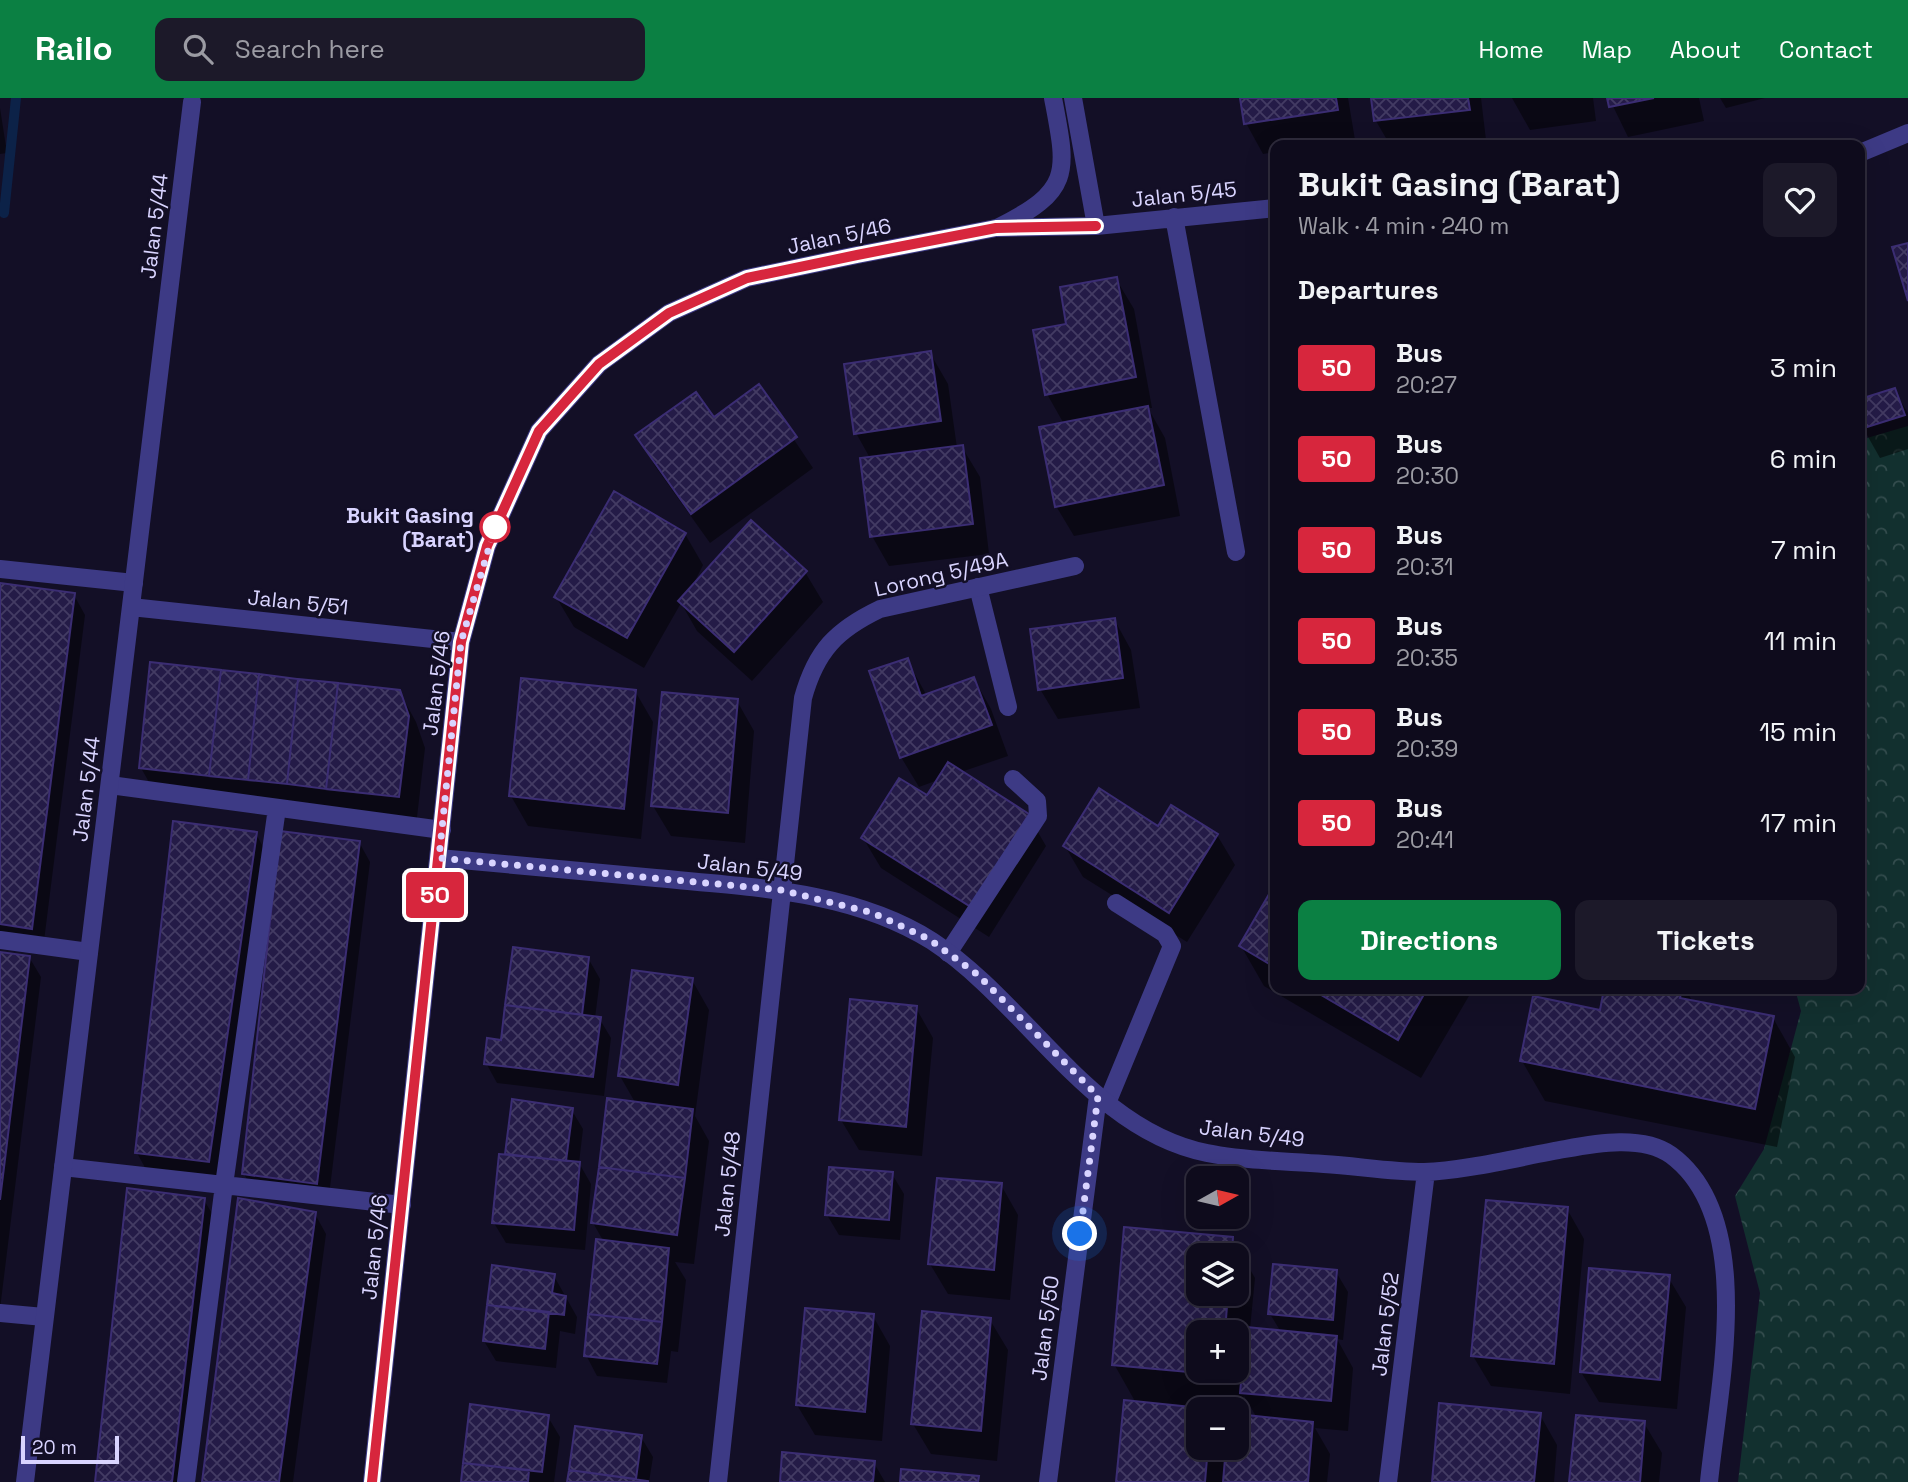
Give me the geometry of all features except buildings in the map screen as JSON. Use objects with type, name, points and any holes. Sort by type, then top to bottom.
[{"type":"street","points":[[996,228],[1033,208],[1050,194],[1059,177],[1064,163],[1054,98]]},
{"type":"street","points":[[1073,98],[1096,226]]},
{"type":"street","name":"Jalan 5/44","points":[[24,1482],[192,102]]},
{"type":"street","points":[[1865,151],[1908,134]]},
{"type":"street","name":"Jalan 5/45","points":[[1096,226],[1270,209]]},
{"type":"street","points":[[1174,217],[1236,552]]},
{"type":"street","name":"Jalan 5/46","points":[[372,1482],[461,642],[487,546],[539,431],[599,364],[669,313],[747,278],[996,228],[1096,226]]},
{"type":"street","name":"Lorong 5/49A","points":[[781,890],[803,698],[812,668],[831,641],[852,622],[880,609],[1075,566]]},
{"type":"street","points":[[0,569],[134,583]]},
{"type":"street","points":[[978,587],[1008,707]]},
{"type":"street","name":"Jalan 5/51","points":[[131,607],[461,642]]},
{"type":"street","points":[[948,953],[1038,816],[1037,801],[1013,779]]},
{"type":"street","points":[[110,785],[442,830]]},
{"type":"street","points":[[187,1482],[224,1185],[277,808]]},
{"type":"street","name":"Jalan 5/49","points":[[439,858],[781,890],[873,913],[929,939],[978,975],[1103,1099],[1148,1133],[1209,1154],[1426,1172],[1597,1144],[1632,1143],[1668,1152],[1695,1177],[1715,1217],[1725,1257],[1728,1293],[1709,1482]]},
{"type":"street","name":"Jalan 5/48","points":[[718,1482],[781,890]]},
{"type":"street","name":"Jalan 5/50","points":[[1048,1482],[1103,1099],[1172,946],[1165,934],[1116,903]]},
{"type":"street","points":[[0,940],[89,952]]},
{"type":"street","points":[[63,1167],[402,1205]]},
{"type":"street","name":"Jalan 5/52","points":[[1388,1482],[1426,1172]]},
{"type":"street","points":[[0,1313],[44,1317]]},
{"type":"green space","points":[[1908,426],[1908,1482],[1738,1482],[1760,1293],[1735,1196],[1764,1149],[1801,1011],[1796,994],[1865,994],[1865,439]]},
{"type":"waterway","points":[[4,213],[16,98]]},
{"type":"bus line","name":"50","points":[[372,1482],[461,642],[487,546],[510,489],[539,431],[599,364],[669,313],[747,278],[996,228],[1096,226]]},
{"type":"place","name":"Bukit Gasing (Barat)","points":[[495,527]]},
{"type":"route","points":[[495,527],[487,546],[461,642],[439,858],[781,890],[873,913],[929,939],[978,975],[1098,1096],[1080,1234]]}]
